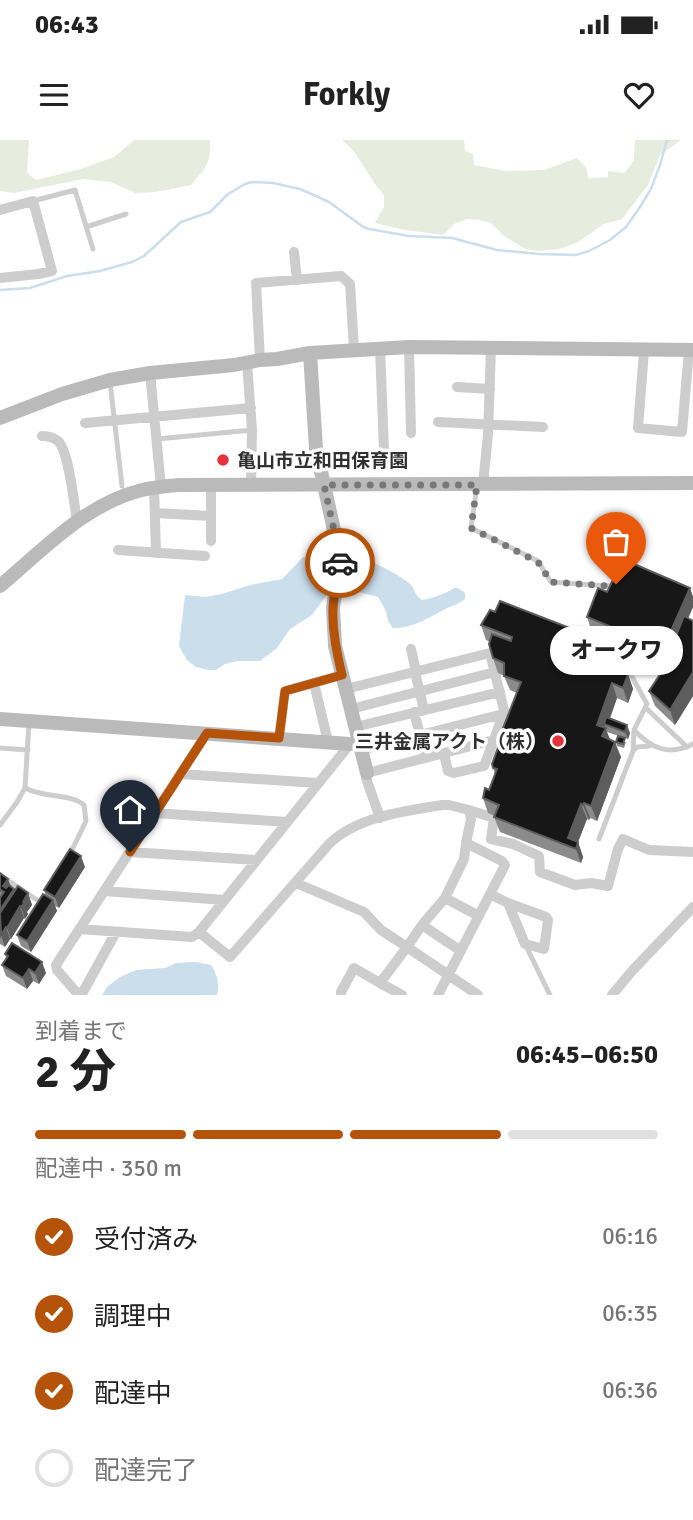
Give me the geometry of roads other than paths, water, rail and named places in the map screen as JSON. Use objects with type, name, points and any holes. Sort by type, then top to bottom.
[{"type":"street","points":[[0,210],[33,201],[52,271],[0,278]]},
{"type":"street","points":[[294,252],[297,280]]},
{"type":"street","points":[[251,485],[256,283],[341,276],[350,284],[354,349]]},
{"type":"street","points":[[409,347],[411,433]]},
{"type":"street","points":[[0,418],[62,394],[110,380],[310,353],[409,347],[691,350],[682,432],[638,428],[644,351]]},
{"type":"street","points":[[380,348],[384,451]]},
{"type":"street","points":[[480,485],[488,423],[491,348]]},
{"type":"street","points":[[310,353],[316,449],[340,557],[333,608],[335,646],[356,741],[380,818]]},
{"type":"street","points":[[150,373],[157,439],[156,554]]},
{"type":"street","points":[[457,387],[490,389]]},
{"type":"street","points":[[85,423],[251,408]]},
{"type":"street","points":[[438,422],[543,427]]},
{"type":"street","points":[[43,436],[50,436],[58,441],[66,454],[77,521]]},
{"type":"street","points":[[0,586],[77,521],[104,504],[158,487],[693,482]]},
{"type":"street","points":[[211,485],[211,541]]},
{"type":"street","points":[[156,513],[211,516]]},
{"type":"street","points":[[118,550],[205,556]]},
{"type":"street","points":[[411,649],[420,691],[420,735],[426,758]]},
{"type":"street","points":[[279,738],[285,691],[314,683],[344,682],[416,672],[490,653],[504,710],[484,766],[454,773],[448,771],[444,754]]},
{"type":"street","points":[[351,709],[495,672]]},
{"type":"street","points":[[314,683],[328,743]]},
{"type":"street","points":[[79,929],[192,937],[199,932],[318,783],[356,741],[419,711],[499,692]]},
{"type":"street","points":[[0,719],[328,743],[420,735],[503,714]]},
{"type":"street","points":[[117,932],[83,992],[78,993],[57,970],[56,965],[207,733]]},
{"type":"street","points":[[367,773],[494,740]]},
{"type":"street","points":[[180,775],[318,783]]},
{"type":"street","points":[[199,932],[230,957],[340,834],[380,818],[442,805],[494,818],[491,839],[513,844],[538,856],[540,872],[575,885],[591,883],[608,886],[623,839],[649,850],[693,852]]},
{"type":"street","points":[[380,983],[444,898],[464,859],[471,819],[469,810]]},
{"type":"street","points":[[155,813],[287,821]]},
{"type":"street","points":[[438,995],[505,865],[466,842]]},
{"type":"street","points":[[130,852],[257,860]]},
{"type":"street","points":[[296,883],[363,912],[382,930],[478,995]]},
{"type":"street","points":[[104,891],[224,900]]},
{"type":"street","points":[[490,894],[546,917],[548,920],[544,949],[525,944],[508,903]]},
{"type":"street","points":[[444,898],[479,916]]},
{"type":"street","points":[[612,995],[693,906]]},
{"type":"street","points":[[422,925],[461,951]]},
{"type":"street","points":[[341,995],[354,968],[402,995]]},
{"type":"lane","points":[[33,201],[75,190],[93,249]]},
{"type":"lane","points":[[86,227],[126,214]]},
{"type":"lane","points":[[110,380],[122,486]]},
{"type":"lane","points":[[157,439],[252,430]]},
{"type":"lane","points":[[480,485],[471,528],[538,562],[551,582],[612,586],[621,579]]},
{"type":"lane","points":[[593,639],[604,644],[610,660],[630,673],[648,704],[634,730],[633,751],[599,839]]},
{"type":"lane","points":[[633,751],[645,745],[675,751],[690,745],[646,708]]},
{"type":"lane","points":[[0,825],[25,788],[29,722]]},
{"type":"lane","points":[[634,730],[644,741],[662,749]]},
{"type":"lane","points":[[0,748],[28,750]]},
{"type":"lane","points":[[25,788],[46,796],[79,801],[84,805],[86,821],[64,865]]},
{"type":"lane","points":[[0,875],[40,903],[46,893]]},
{"type":"lane","points":[[525,944],[550,995]]},
{"type":"water","points":[[348,553],[380,565],[402,578],[422,600],[456,588],[465,593],[465,599],[420,622],[393,628],[378,597],[351,590],[344,584]]},
{"type":"water","points":[[303,557],[334,563],[329,592],[312,615],[290,629],[277,648],[260,661],[238,661],[225,664],[216,670],[196,667],[187,660],[179,646],[185,595],[205,597],[282,579]]},
{"type":"water","points":[[195,962],[211,965],[217,980],[217,995],[102,995],[107,987],[120,977],[136,970]]},
{"type":"waterway","points":[[0,290],[30,288],[67,276],[132,262],[144,256],[181,222],[210,212],[228,194],[252,182],[300,189],[329,202],[369,229],[409,236],[452,238],[497,250],[576,255],[610,240],[626,227],[651,189],[667,140]]},
{"type":"place","name":"亀山市立和田保育園","points":[[223,460]]},
{"type":"place","name":"オークワ","points":[[616,584]]},
{"type":"place","name":"三井金属アクト（株）","points":[[558,741]]}]
